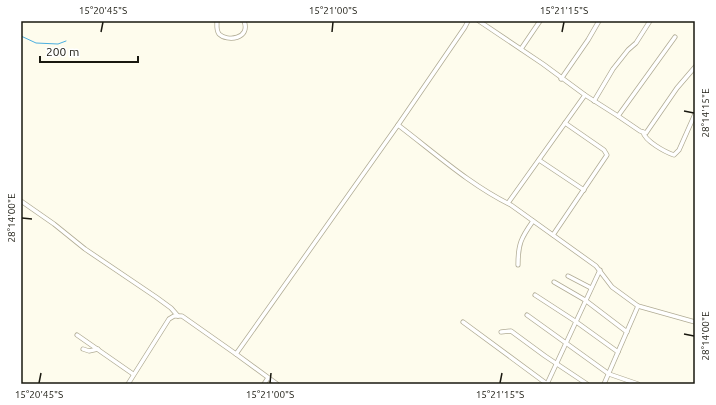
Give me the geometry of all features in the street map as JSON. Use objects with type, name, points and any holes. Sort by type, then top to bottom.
[{"type":"street","points":[[217,21],[217,27],[220,34],[234,38],[243,34],[245,25],[244,21]]},
{"type":"street","points":[[236,354],[398,125],[468,21]]},
{"type":"street","points":[[479,21],[543,64],[585,95],[643,132],[643,136],[657,147],[674,155],[679,150],[695,114]]},
{"type":"street","points":[[521,49],[540,21]]},
{"type":"street","points":[[561,78],[600,21]]},
{"type":"street","points":[[594,101],[613,69],[628,50],[636,43],[650,21]]},
{"type":"street","points":[[618,116],[675,37]]},
{"type":"street","points":[[643,132],[646,133],[677,88],[695,67]]},
{"type":"street","points":[[508,203],[585,95]]},
{"type":"street","points":[[553,235],[606,159],[606,152],[565,123]]},
{"type":"street","points":[[398,125],[468,179],[498,199],[508,203],[600,270],[612,287],[638,306],[695,322]]},
{"type":"street","points":[[539,160],[584,190]]},
{"type":"street","points":[[21,201],[54,224],[85,249],[171,308],[178,316]]},
{"type":"street","points":[[518,265],[520,241],[532,220]]},
{"type":"street","points":[[462,322],[547,384],[600,270]]},
{"type":"street","points":[[568,276],[591,288]]},
{"type":"street","points":[[554,282],[585,300],[627,332]]},
{"type":"street","points":[[534,295],[575,321],[618,352]]},
{"type":"street","points":[[604,384],[638,306]]},
{"type":"street","points":[[527,315],[609,374],[638,384]]},
{"type":"street","points":[[128,384],[169,319],[178,316],[188,319],[277,384]]},
{"type":"street","points":[[501,332],[511,331],[544,356],[556,362],[587,384]]},
{"type":"street","points":[[77,335],[133,374]]},
{"type":"street","points":[[83,349],[89,351],[98,349]]},
{"type":"street","points":[[264,384],[268,378]]},
{"type":"waterway","points":[[21,36],[36,43],[58,44],[66,41]]}]
